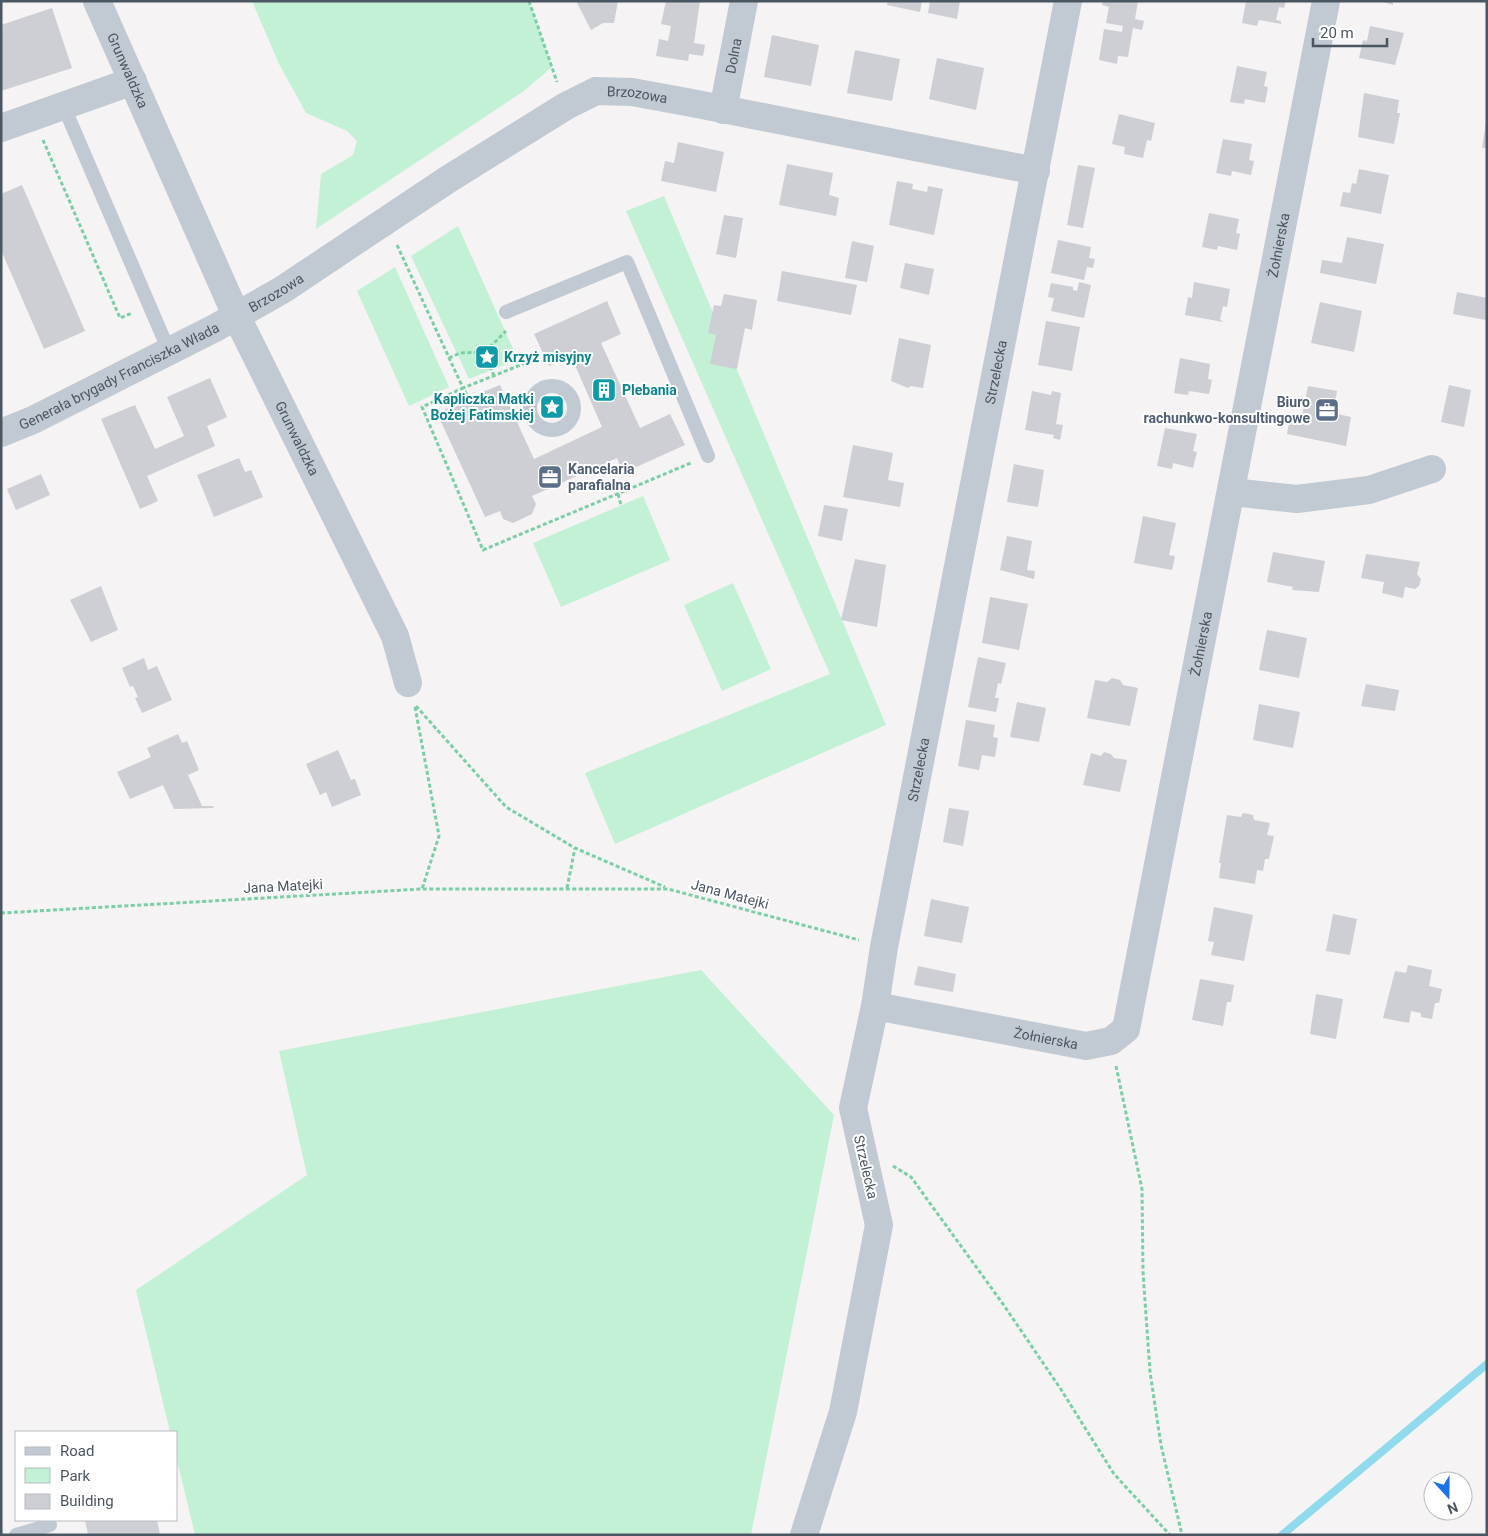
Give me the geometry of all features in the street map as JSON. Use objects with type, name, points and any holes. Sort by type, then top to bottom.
[{"type":"street","name":"Grunwaldzka","points":[[97,1],[236,315],[395,636],[411,694]]},
{"type":"street","name":"Dolna","points":[[723,110],[744,1]]},
{"type":"street","name":"Strzelecka","points":[[804,1535],[843,1412],[879,1225],[853,1108],[875,1006],[884,947],[1068,1]]},
{"type":"street","name":"Żołnierska","points":[[875,1006],[1086,1046],[1111,1041],[1126,1029],[1326,1]]},
{"type":"street","points":[[1,128],[64,107],[133,80]]},
{"type":"street","name":"Brzozowa","points":[[236,315],[282,290],[566,106],[596,91],[632,92],[1036,171]]},
{"type":"street","name":"Generała brygady Franciszka Włada","points":[[1,433],[33,420],[236,315]]},
{"type":"street","points":[[1232,492],[1297,499],[1370,490],[1432,469]]},
{"type":"lane","points":[[64,107],[169,351]]},
{"type":"lane","points":[[506,312],[627,262],[708,456]]},
{"type":"lane","points":[[16,1535],[50,1525]]},
{"type":"path","points":[[529,1],[566,106]]},
{"type":"path","points":[[37,134],[44,142],[120,318],[150,306]]},
{"type":"path","points":[[386,221],[470,400]]},
{"type":"path","points":[[450,358],[460,354],[485,352],[500,335],[513,327]]},
{"type":"path","points":[[485,352],[494,376]]},
{"type":"path","points":[[528,362],[422,407],[483,550],[708,456]]},
{"type":"path","points":[[618,494],[621,505]]},
{"type":"path","points":[[411,694],[506,807],[574,848],[668,889]]},
{"type":"path","points":[[411,694],[439,836],[422,889]]},
{"type":"path","points":[[567,888],[574,848]]},
{"type":"path","name":"Jana Matejki","points":[[1,913],[422,889],[668,889],[884,947]]},
{"type":"path","points":[[1111,1041],[1142,1189],[1143,1272],[1150,1372],[1161,1445],[1182,1535]]},
{"type":"path","points":[[861,1145],[911,1177],[1034,1350],[1114,1474],[1170,1535]]},
{"type":"green space","points":[[252,1],[529,1],[552,67],[524,91],[316,229],[321,174],[353,155],[357,141],[347,131],[306,113],[279,64]]},
{"type":"green space","points":[[664,196],[886,725],[615,844],[585,773],[830,674],[626,211]]},
{"type":"green space","points":[[458,226],[514,351],[511,362],[469,379],[411,256]]},
{"type":"green space","points":[[395,267],[449,387],[409,406],[357,291]]},
{"type":"green space","points":[[643,496],[670,560],[561,607],[533,543]]},
{"type":"green space","points":[[733,583],[771,669],[722,691],[684,605]]},
{"type":"green space","points":[[701,970],[834,1115],[751,1535],[195,1535],[178,1464],[178,1431],[170,1431],[136,1290],[307,1175],[279,1051]]},
{"type":"building","points":[[576,1],[618,1],[614,23],[603,23],[591,30]]},
{"type":"building","points":[[666,1],[700,1],[694,43],[705,45],[703,56],[689,54],[688,61],[656,56],[659,39],[668,41],[671,26],[661,24]]},
{"type":"building","points":[[888,1],[922,1],[920,12],[887,5]]},
{"type":"building","points":[[930,1],[960,1],[957,19],[928,13]]},
{"type":"building","points":[[1103,1],[1138,1],[1135,19],[1144,21],[1142,30],[1133,28],[1128,57],[1118,56],[1117,64],[1099,60],[1104,29],[1122,32],[1123,26],[1106,23],[1109,7],[1102,5]]},
{"type":"building","points":[[1246,1],[1286,1],[1284,8],[1279,7],[1276,20],[1281,21],[1281,24],[1259,20],[1257,26],[1242,23]]},
{"type":"building","points":[[1380,1],[1393,1],[1393,5]]},
{"type":"building","points":[[52,8],[72,68],[1,91],[1,25]]},
{"type":"building","points":[[1370,26],[1404,33],[1395,65],[1359,58],[1363,40],[1367,41]]},
{"type":"building","points":[[772,35],[819,45],[811,86],[764,77]]},
{"type":"building","points":[[855,50],[900,59],[892,101],[847,93]]},
{"type":"building","points":[[937,58],[984,68],[976,110],[929,99]]},
{"type":"building","points":[[1237,66],[1267,72],[1264,86],[1268,87],[1265,103],[1245,99],[1244,104],[1230,102]]},
{"type":"building","points":[[1364,93],[1399,100],[1397,113],[1400,113],[1394,144],[1358,137]]},
{"type":"building","points":[[1119,114],[1155,123],[1151,141],[1147,140],[1143,158],[1124,154],[1125,147],[1112,144]]},
{"type":"building","points":[[1486,122],[1487,148],[1482,148]]},
{"type":"building","points":[[1223,139],[1252,144],[1249,160],[1254,161],[1251,175],[1232,171],[1231,176],[1216,173]]},
{"type":"building","points":[[678,142],[724,152],[716,192],[661,181],[665,161],[674,163]]},
{"type":"building","points":[[787,164],[833,173],[829,195],[839,198],[836,216],[779,205]]},
{"type":"building","points":[[1078,165],[1095,168],[1083,228],[1067,225]]},
{"type":"building","points":[[1359,169],[1389,175],[1381,214],[1340,206],[1343,192],[1350,193],[1352,183],[1356,184]]},
{"type":"building","points":[[897,181],[913,184],[912,189],[927,192],[928,186],[943,189],[934,235],[889,225]]},
{"type":"building","points":[[22,185],[85,331],[44,349],[1,250],[1,194]]},
{"type":"building","points":[[1209,213],[1239,219],[1236,233],[1240,234],[1237,250],[1218,246],[1217,250],[1202,247]]},
{"type":"building","points":[[724,215],[743,218],[736,258],[716,254]]},
{"type":"building","points":[[1347,237],[1384,244],[1376,284],[1320,273],[1322,260],[1342,263]]},
{"type":"building","points":[[1058,240],[1091,247],[1089,258],[1095,259],[1093,268],[1087,267],[1084,280],[1051,273]]},
{"type":"building","points":[[852,241],[874,246],[867,282],[845,278]]},
{"type":"building","points":[[905,263],[934,269],[929,295],[900,288]]},
{"type":"building","points":[[782,271],[857,285],[851,315],[777,301]]},
{"type":"building","points":[[1079,282],[1091,285],[1084,318],[1051,311],[1054,298],[1048,297],[1051,283],[1073,287],[1073,290],[1077,291]]},
{"type":"building","points":[[1194,282],[1230,289],[1227,307],[1223,306],[1220,319],[1223,322],[1185,315],[1188,297],[1192,298]]},
{"type":"building","points":[[1457,292],[1487,298],[1486,320],[1453,314]]},
{"type":"building","points":[[724,294],[757,300],[752,330],[745,328],[737,369],[710,364],[716,335],[708,333],[714,305],[721,306]]},
{"type":"building","points":[[607,301],[621,334],[601,343],[640,428],[670,414],[685,445],[623,473],[617,458],[532,496],[536,504],[532,514],[513,523],[503,519],[500,511],[485,517],[437,413],[453,406],[454,403],[455,407],[484,394],[484,390],[500,385],[534,459],[602,427],[571,356],[549,366],[534,334]]},
{"type":"building","points":[[1320,302],[1362,311],[1354,352],[1311,343]]},
{"type":"building","points":[[1046,321],[1080,327],[1072,371],[1038,365]]},
{"type":"building","points":[[899,338],[931,345],[923,388],[911,386],[908,388],[891,381]]},
{"type":"building","points":[[1180,358],[1210,364],[1208,379],[1212,380],[1209,394],[1189,391],[1188,395],[1174,393]]},
{"type":"building","points":[[210,378],[227,417],[207,426],[215,446],[147,476],[158,501],[140,509],[101,419],[135,405],[155,449],[184,436],[167,397]]},
{"type":"building","points":[[1449,385],[1471,390],[1464,427],[1441,422]]},
{"type":"building","points":[[1308,386],[1337,391],[1333,413],[1351,417],[1346,446],[1287,434],[1290,418],[1301,420]]},
{"type":"building","points":[[1032,391],[1051,395],[1052,391],[1061,393],[1056,424],[1063,425],[1060,440],[1053,438],[1054,435],[1025,430]]},
{"type":"building","points":[[1165,428],[1197,434],[1193,451],[1197,452],[1193,468],[1173,463],[1172,469],[1157,466]]},
{"type":"building","points":[[853,445],[893,453],[888,480],[904,483],[900,507],[843,497]]},
{"type":"building","points":[[239,458],[245,472],[251,470],[263,497],[214,517],[197,475]]},
{"type":"building","points":[[1014,464],[1044,470],[1038,507],[1007,502]]},
{"type":"building","points":[[41,474],[50,495],[16,510],[7,489]]},
{"type":"building","points":[[824,505],[848,509],[842,541],[818,536]]},
{"type":"building","points":[[1143,516],[1176,523],[1169,555],[1175,556],[1172,570],[1134,563]]},
{"type":"building","points":[[1007,536],[1032,541],[1027,570],[1035,571],[1034,579],[1000,570]]},
{"type":"building","points":[[1273,552],[1325,561],[1319,592],[1292,590],[1293,587],[1267,582]]},
{"type":"building","points":[[1366,554],[1420,562],[1417,574],[1421,579],[1419,586],[1415,589],[1405,587],[1403,598],[1382,593],[1384,582],[1361,578]]},
{"type":"building","points":[[855,559],[886,565],[877,627],[841,620]]},
{"type":"building","points":[[101,586],[118,630],[91,642],[70,600]]},
{"type":"building","points":[[990,597],[1028,604],[1019,650],[982,643]]},
{"type":"building","points":[[1267,630],[1307,638],[1299,678],[1259,670]]},
{"type":"building","points":[[978,657],[1006,663],[1001,684],[998,683],[995,698],[999,698],[996,712],[968,707]]},
{"type":"building","points":[[144,658],[148,670],[157,666],[172,700],[142,713],[135,698],[138,697],[133,686],[130,687],[122,668]]},
{"type":"building","points":[[1112,678],[1120,680],[1123,685],[1138,688],[1130,726],[1087,718],[1095,680],[1107,682]]},
{"type":"building","points":[[1366,684],[1399,690],[1395,711],[1361,706]]},
{"type":"building","points":[[1017,702],[1046,708],[1039,742],[1010,737]]},
{"type":"building","points":[[1259,704],[1300,712],[1293,748],[1253,740]]},
{"type":"building","points":[[966,720],[995,725],[993,737],[998,738],[995,757],[982,755],[979,770],[958,766]]},
{"type":"building","points":[[178,734],[182,743],[187,741],[199,770],[188,775],[202,806],[213,806],[214,808],[174,809],[163,785],[130,799],[117,772],[151,757],[147,748]]},
{"type":"building","points":[[338,750],[351,780],[355,779],[361,795],[332,807],[326,792],[320,795],[306,764]]},
{"type":"building","points":[[1104,752],[1111,754],[1114,758],[1127,760],[1120,792],[1083,785],[1091,753],[1101,756]]},
{"type":"building","points":[[949,808],[969,811],[963,846],[943,842]]},
{"type":"building","points":[[1243,813],[1253,815],[1254,820],[1270,823],[1267,835],[1274,836],[1269,859],[1265,859],[1263,871],[1257,870],[1255,884],[1219,878],[1221,863],[1219,863],[1227,815],[1241,817]]},
{"type":"building","points":[[931,899],[969,907],[962,943],[924,936]]},
{"type":"building","points":[[1214,907],[1253,915],[1244,961],[1211,955],[1214,942],[1208,941]]},
{"type":"building","points":[[1333,914],[1357,919],[1350,955],[1326,951]]},
{"type":"building","points":[[1408,965],[1432,970],[1429,986],[1442,989],[1439,1003],[1435,1003],[1432,1019],[1421,1017],[1421,1013],[1411,1011],[1409,1023],[1383,1018],[1395,971],[1406,973]]},
{"type":"building","points":[[918,966],[956,974],[953,992],[914,985]]},
{"type":"building","points":[[1200,979],[1234,985],[1231,1002],[1227,1002],[1223,1026],[1192,1020]]},
{"type":"building","points":[[1316,994],[1343,999],[1336,1039],[1310,1034]]},
{"type":"building","points":[[85,1521],[157,1521],[160,1535],[88,1535]]},
{"type":"waterway","points":[[1282,1535],[1487,1364]]},
{"type":"place","name":"Krzyż misyjny","points":[[487,357]]},
{"type":"place","name":"Plebania","points":[[604,390]]},
{"type":"place","name":"Kapliczka Matki Bożej Fatimskiej","points":[[552,407]]},
{"type":"place","name":"Biuro rachunkwo-konsultingowe","points":[[1327,410]]},
{"type":"place","name":"Kancelaria parafialna","points":[[550,477]]}]
